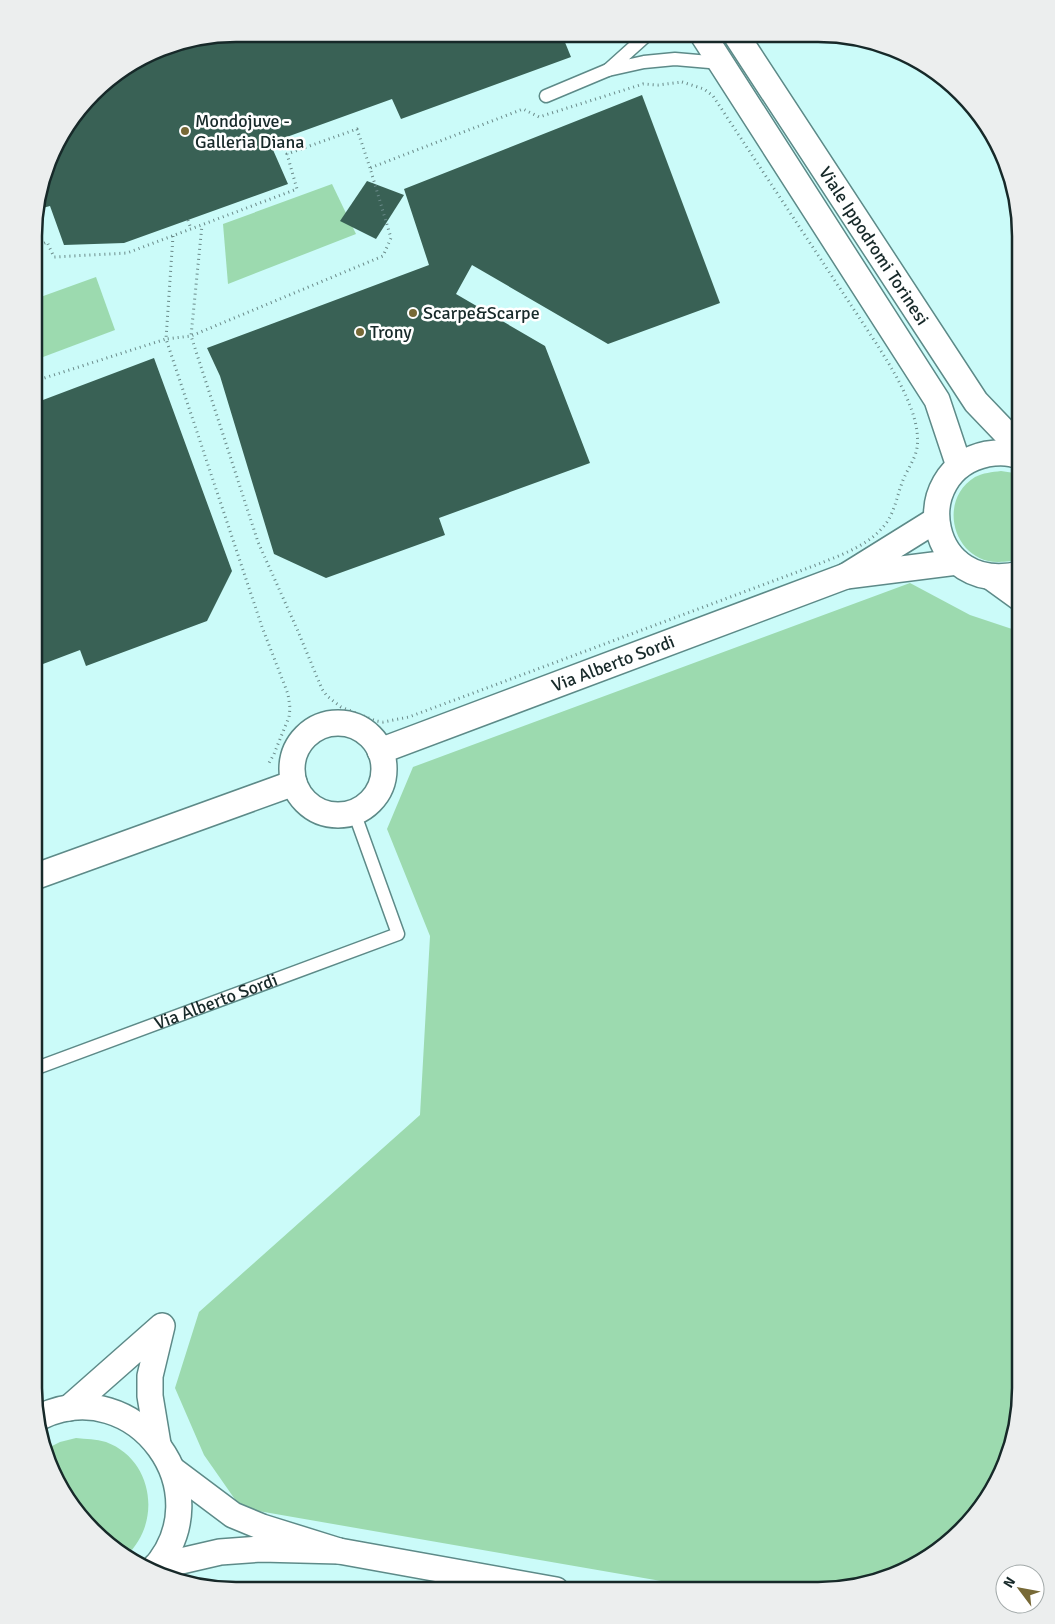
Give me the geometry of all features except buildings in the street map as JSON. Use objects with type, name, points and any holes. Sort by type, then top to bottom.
[{"type":"street","name":"Viale Ippodromi Torinesi","points":[[708,42],[937,400],[959,466]]},
{"type":"street","name":"Viale Ippodromi Torinesi","points":[[741,42],[976,402],[1012,440]]},
{"type":"street","points":[[1012,454],[996,452],[977,456],[959,466],[946,481],[938,500],[936,520],[941,540],[951,557],[966,570],[992,578],[1012,576]]},
{"type":"street","name":"Via Alberto Sordi","points":[[380,751],[846,576],[936,520]]},
{"type":"street","name":"Via Alberto Sordi","points":[[846,576],[957,562]]},
{"type":"street","points":[[992,578],[1012,592]]},
{"type":"street","points":[[330,723],[345,723],[360,728],[372,738],[380,751],[384,765],[382,780],[377,794],[367,804],[354,812],[340,815],[325,813],[312,806],[301,796],[294,783],[292,768],[295,752],[303,739],[315,729],[330,723]]},
{"type":"street","points":[[42,874],[294,783]]},
{"type":"street","points":[[69,1408],[167,1321],[150,1376],[150,1396],[158,1444]]},
{"type":"street","points":[[44,1415],[53,1411],[82,1407],[111,1411],[137,1424],[158,1444],[173,1470],[179,1498],[176,1527],[163,1559],[158,1565]]},
{"type":"street","points":[[173,1470],[234,1515],[262,1527],[339,1551],[511,1582]]},
{"type":"street","points":[[162,1567],[220,1552],[261,1549],[339,1551]]},
{"type":"lane","points":[[608,70],[639,42]]},
{"type":"lane","points":[[546,96],[608,70],[644,62],[676,59],[721,62]]},
{"type":"lane","name":"Via Alberto Sordi","points":[[42,1066],[398,934],[354,812]]},
{"type":"path","points":[[202,225],[191,336],[258,542],[322,689],[327,696],[341,707],[376,721],[383,722],[409,717],[849,552],[871,538],[887,522],[895,507],[902,480],[917,449],[918,434],[915,418],[890,364],[718,103],[704,89],[682,82],[658,85],[643,84],[539,117],[523,109],[370,168]]},
{"type":"path","points":[[42,244],[47,242],[54,257],[127,253],[173,236],[297,188],[286,154],[356,128],[370,168],[390,238],[383,256],[191,336],[166,339],[42,379]]},
{"type":"path","points":[[188,220],[191,229]]},
{"type":"path","points":[[173,236],[166,339],[262,627],[288,694],[289,717],[274,754],[264,769]]},
{"type":"green space","points":[[332,184],[356,234],[228,284],[223,224]]},
{"type":"green space","points":[[96,277],[115,330],[42,357],[42,296]]},
{"type":"green space","points":[[1001,471],[1012,473],[1011,561],[983,560],[971,553],[961,542],[956,529],[954,515],[956,501],[963,488],[975,477]]},
{"type":"green space","points":[[910,583],[970,615],[1012,629],[1011,1413],[1006,1438],[998,1462],[980,1495],[956,1525],[916,1556],[893,1567],[869,1575],[844,1580],[818,1582],[667,1582],[241,1508],[204,1455],[175,1388],[199,1312],[420,1115],[430,936],[387,829],[413,767]]},
{"type":"green space","points":[[76,1438],[106,1442],[122,1451],[134,1463],[143,1477],[148,1493],[148,1510],[145,1527],[131,1550],[99,1525],[75,1495],[57,1462],[52,1446]]},
{"type":"place","name":"Mondojuve - Galleria Diana","points":[[185,131]]},
{"type":"place","name":"Scarpe&Scarpe","points":[[413,313]]},
{"type":"place","name":"Trony","points":[[360,332]]}]
